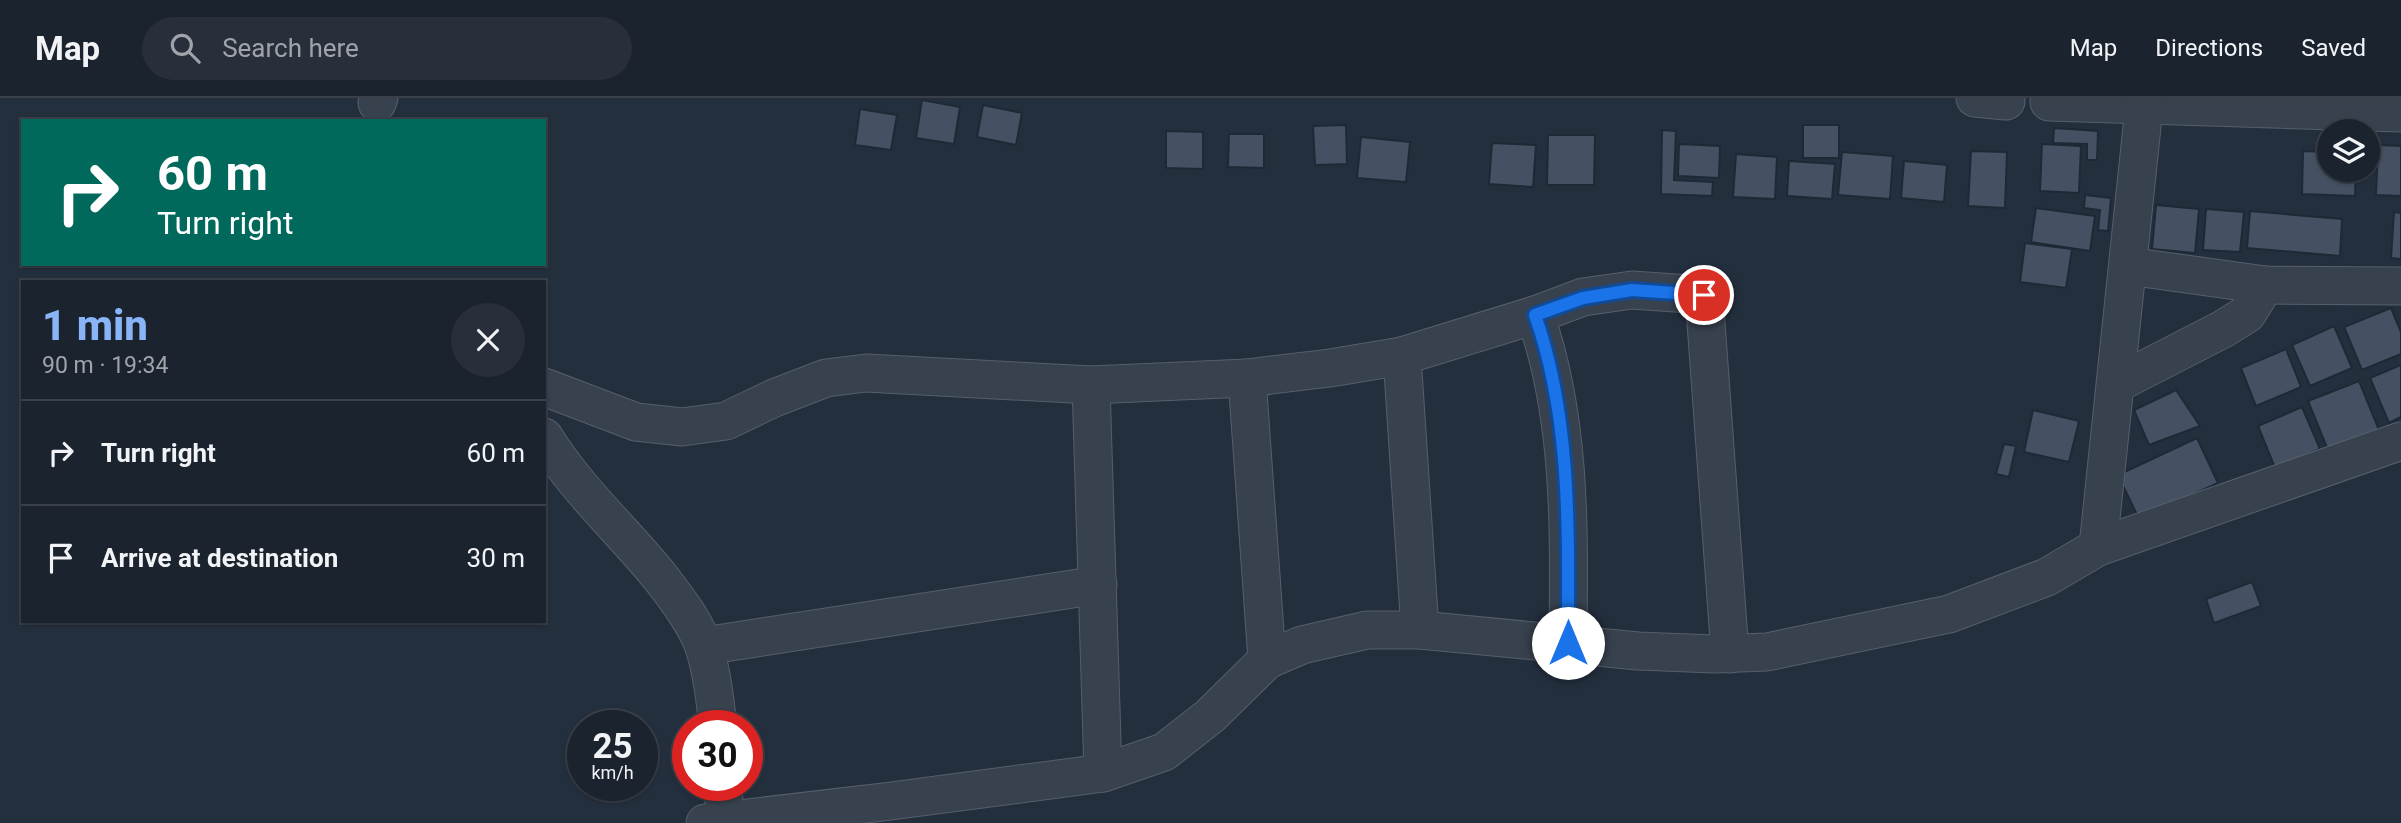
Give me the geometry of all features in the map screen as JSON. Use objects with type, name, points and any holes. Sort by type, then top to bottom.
[{"type":"street","points":[[2049,103],[2145,101],[2401,113]]},
{"type":"street","points":[[2098,547],[2145,101]]},
{"type":"street","points":[[2128,267],[2265,285],[2401,286]]},
{"type":"street","points":[[2116,384],[2247,314],[2265,285]]},
{"type":"street","points":[[546,388],[636,422],[682,427],[726,421],[774,398],[826,378],[866,373],[1091,385],[1247,378],[1329,369],[1402,356],[1583,298],[1632,290],[1704,295],[1730,654]]},
{"type":"street","points":[[1535,315],[1549,353],[1558,400],[1569,539],[1568,643]]},
{"type":"street","points":[[1402,356],[1420,629]]},
{"type":"street","points":[[1247,378],[1267,660]]},
{"type":"street","points":[[1091,385],[1103,773]]},
{"type":"street","points":[[546,440],[587,495],[636,547],[680,602],[704,646],[716,710]]},
{"type":"street","points":[[718,809],[891,801],[1103,773],[1164,752],[1210,716],[1267,660],[1302,645],[1367,630],[1420,629],[1639,651],[1730,654],[1767,652],[1949,614],[2047,577],[2098,547],[2401,440]]},
{"type":"street","points":[[704,646],[1098,585]]},
{"type":"building","points":[[922,100],[960,107],[954,144],[916,138]]},
{"type":"building","points":[[983,105],[1022,113],[1016,145],[977,137]]},
{"type":"building","points":[[860,109],[897,115],[891,150],[855,145]]},
{"type":"building","points":[[1346,125],[1347,164],[1315,165],[1313,126]]},
{"type":"building","points":[[1803,125],[1839,125],[1839,158],[1803,158]]},
{"type":"building","points":[[2054,128],[2098,131],[2097,160],[2087,160],[2087,144],[2053,143]]},
{"type":"building","points":[[1662,130],[1676,131],[1674,180],[1713,182],[1712,196],[1661,194]]},
{"type":"building","points":[[1166,131],[1203,132],[1203,169],[1166,168]]},
{"type":"building","points":[[1229,134],[1264,134],[1264,168],[1228,167]]},
{"type":"building","points":[[1548,135],[1595,135],[1594,185],[1547,185]]},
{"type":"building","points":[[1361,137],[1410,142],[1406,182],[1357,178]]},
{"type":"building","points":[[1492,143],[1536,145],[1533,187],[1489,184]]},
{"type":"building","points":[[1679,144],[1720,146],[1719,178],[1678,176]]},
{"type":"building","points":[[2042,144],[2081,146],[2079,193],[2040,191]]},
{"type":"building","points":[[2380,145],[2401,146],[2401,196],[2376,195],[2377,182],[2380,182]]},
{"type":"building","points":[[1971,151],[2007,152],[2005,208],[1968,206]]},
{"type":"building","points":[[2303,151],[2317,152],[2317,182],[2356,182],[2355,196],[2302,194]]},
{"type":"building","points":[[1842,152],[1893,156],[1890,199],[1838,195]]},
{"type":"building","points":[[1736,154],[1777,157],[1775,199],[1733,197]]},
{"type":"building","points":[[1789,161],[1835,164],[1832,199],[1787,196]]},
{"type":"building","points":[[1904,161],[1947,165],[1944,202],[1901,198]]},
{"type":"building","points":[[2085,195],[2111,198],[2108,231],[2098,230],[2100,210],[2084,208]]},
{"type":"building","points":[[2156,205],[2199,209],[2195,253],[2152,249]]},
{"type":"building","points":[[2036,208],[2095,216],[2090,251],[2031,242]]},
{"type":"building","points":[[2206,209],[2244,212],[2240,252],[2203,250]]},
{"type":"building","points":[[2250,211],[2342,219],[2340,256],[2247,248]]},
{"type":"building","points":[[2394,212],[2401,213],[2401,259],[2391,258]]},
{"type":"building","points":[[2025,243],[2072,249],[2066,288],[2020,282]]},
{"type":"building","points":[[2391,308],[2401,332],[2401,354],[2362,370],[2344,327]]},
{"type":"building","points":[[2334,326],[2352,368],[2310,386],[2292,345]]},
{"type":"building","points":[[2286,349],[2301,387],[2256,406],[2241,368]]},
{"type":"building","points":[[2401,365],[2401,417],[2389,423],[2370,378]]},
{"type":"building","points":[[2359,381],[2379,430],[2328,450],[2308,401]]},
{"type":"building","points":[[2176,390],[2200,426],[2149,445],[2134,410]]},
{"type":"building","points":[[2302,407],[2320,449],[2275,468],[2258,426]]},
{"type":"building","points":[[2033,410],[2079,421],[2069,462],[2024,452]]},
{"type":"building","points":[[2197,438],[2218,483],[2139,519],[2118,475]]},
{"type":"building","points":[[2004,444],[2016,446],[2009,477],[1996,474]]},
{"type":"building","points":[[2252,582],[2261,606],[2214,623],[2206,599]]},
{"type":"route","points":[[1568,643],[1569,539],[1565,467],[1558,400],[1549,353],[1535,315],[1583,298],[1632,290],[1704,295]]}]
